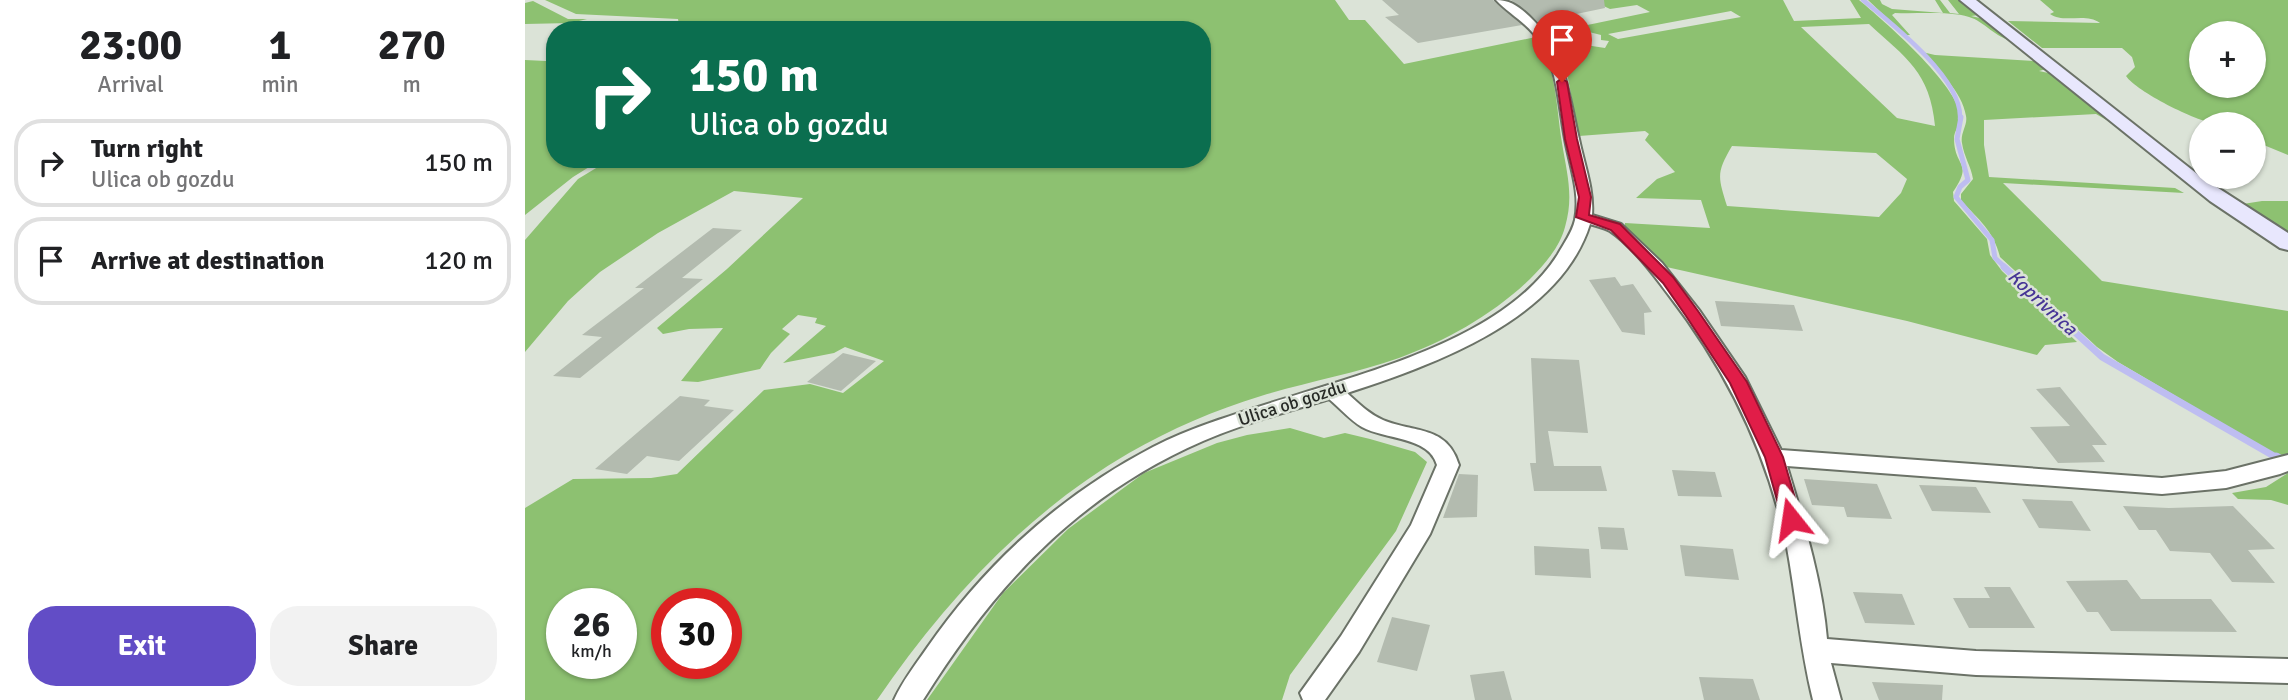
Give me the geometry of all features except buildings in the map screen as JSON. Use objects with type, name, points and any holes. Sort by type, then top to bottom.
[{"type":"street","name":"Ulica ob gozdu","points":[[908,700],[951,633],[1003,571],[1069,514],[1122,474],[1169,448],[1220,426],[1333,391],[1443,351],[1486,329],[1525,301],[1560,267],[1580,232],[1585,197],[1571,139],[1557,59],[1540,32],[1501,0]]},
{"type":"street","points":[[1967,0],[2217,197],[2288,243]]},
{"type":"street","points":[[1583,217],[1615,227],[1668,280],[1738,382],[1774,457],[1797,540],[1812,615],[1814,650],[1827,700]]},
{"type":"street","points":[[1314,693],[1350,644],[1422,528],[1448,465],[1443,450],[1434,443],[1377,426],[1333,391]]},
{"type":"street","points":[[1774,457],[2162,486],[2205,484],[2254,475],[2288,463]]},
{"type":"street","points":[[1814,650],[1976,663],[2288,671]]},
{"type":"green space","points":[[545,0],[1335,0],[1349,20],[1365,20],[1404,64],[1536,37],[1548,62],[1555,88],[1569,185],[1568,216],[1559,242],[1535,274],[1501,304],[1452,335],[1382,364],[1278,391],[1210,414],[1145,444],[1091,477],[1056,503],[989,562],[930,628],[877,700],[525,700],[525,508],[573,479],[651,478],[677,474],[764,390],[810,384],[843,393],[884,361],[845,347],[834,353],[783,363],[826,326],[815,323],[817,318],[798,315],[782,329],[790,334],[760,369],[698,382],[681,381],[723,328],[689,329],[663,334],[657,328],[727,269],[803,198],[734,191],[658,233],[600,272],[568,301],[525,352],[525,240],[578,179],[596,168],[1211,168],[1211,21],[678,21],[576,14]]},
{"type":"green space","points":[[1572,0],[1783,0],[1794,21],[1861,18],[1850,0],[1859,0],[1935,72],[1957,105],[1960,118],[1954,138],[1963,169],[1953,192],[1954,201],[1987,239],[1990,255],[2002,271],[2077,342],[2045,345],[2037,355],[1907,321],[1662,266],[1625,223],[1710,228],[1701,200],[1636,198],[1657,179],[1675,172],[1645,140],[1649,134],[1645,131],[1579,136],[1567,73],[1553,40],[1605,48],[1609,41],[1601,40],[1601,35],[1573,28],[1650,12],[1637,5],[1610,9],[1593,1]],"holes":[[[1731,11],[1741,17],[1618,39],[1608,34]],[[1869,24],[1905,57],[1922,79],[1928,92],[1935,126],[1897,118],[1801,27]],[[1732,146],[1876,153],[1907,179],[1901,193],[1879,217],[1727,206],[1720,175]]]},
{"type":"green space","points":[[1868,0],[1880,0],[1892,9],[1943,13],[1892,15],[1910,35],[1905,35]]},
{"type":"green space","points":[[1935,0],[1940,0],[1950,13],[1959,14],[1948,0],[1960,0],[1979,15],[1971,16],[1984,19],[2011,40],[2001,37],[1969,17],[1943,13]]},
{"type":"green space","points":[[2040,0],[2288,0],[2288,155],[2266,146],[2266,112],[2189,112],[2189,114],[2132,83],[2126,76],[2135,67],[2132,57],[2122,48],[2042,48],[2008,21],[2100,23],[2088,18],[2062,18],[2050,14],[2054,12]]},
{"type":"green space","points":[[533,1],[568,19],[587,19],[525,24],[525,3]]},
{"type":"green space","points":[[1922,52],[2036,61],[2046,69],[2039,71],[2053,74],[2117,126],[2096,114],[1984,120],[1984,145],[1989,177],[2175,188],[2184,193],[2003,183],[2102,281],[2288,311],[2288,455],[2279,457],[2118,362],[2097,347],[2000,257],[1990,233],[1961,201],[1961,194],[1973,179],[1962,143],[1966,119],[1964,107],[1949,81]]},
{"type":"green space","points":[[525,60],[546,61],[546,168],[588,168],[525,215]]},
{"type":"green space","points":[[2288,201],[2288,232],[2243,204]]},
{"type":"green space","points":[[1290,428],[1324,438],[1345,433],[1370,439],[1415,452],[1427,462],[1396,531],[1290,675],[1282,700],[927,700],[1003,593],[1068,529],[1144,473],[1217,443]]},
{"type":"green space","points":[[2288,473],[2288,505],[2271,500],[2238,499],[2232,493],[2266,487]]},
{"type":"waterway","name":"Koprivnica","points":[[1863,0],[1907,37],[1938,70],[1958,103],[1960,119]]},
{"type":"waterway","name":"Koprivnica","points":[[1961,117],[1957,139],[1968,180],[1960,187],[1956,197],[1992,240],[1995,258],[2006,268]]},
{"type":"waterway","name":"Koprivnica","points":[[2004,267],[2102,357],[2279,459]]},
{"type":"waterway","name":"Koprivnica","points":[[2276,457],[2283,461]]},
{"type":"route","points":[[1562,82],[1571,139],[1585,197],[1583,217],[1603,221],[1615,227],[1668,280],[1693,314],[1738,382],[1774,457],[1791,519]]}]
